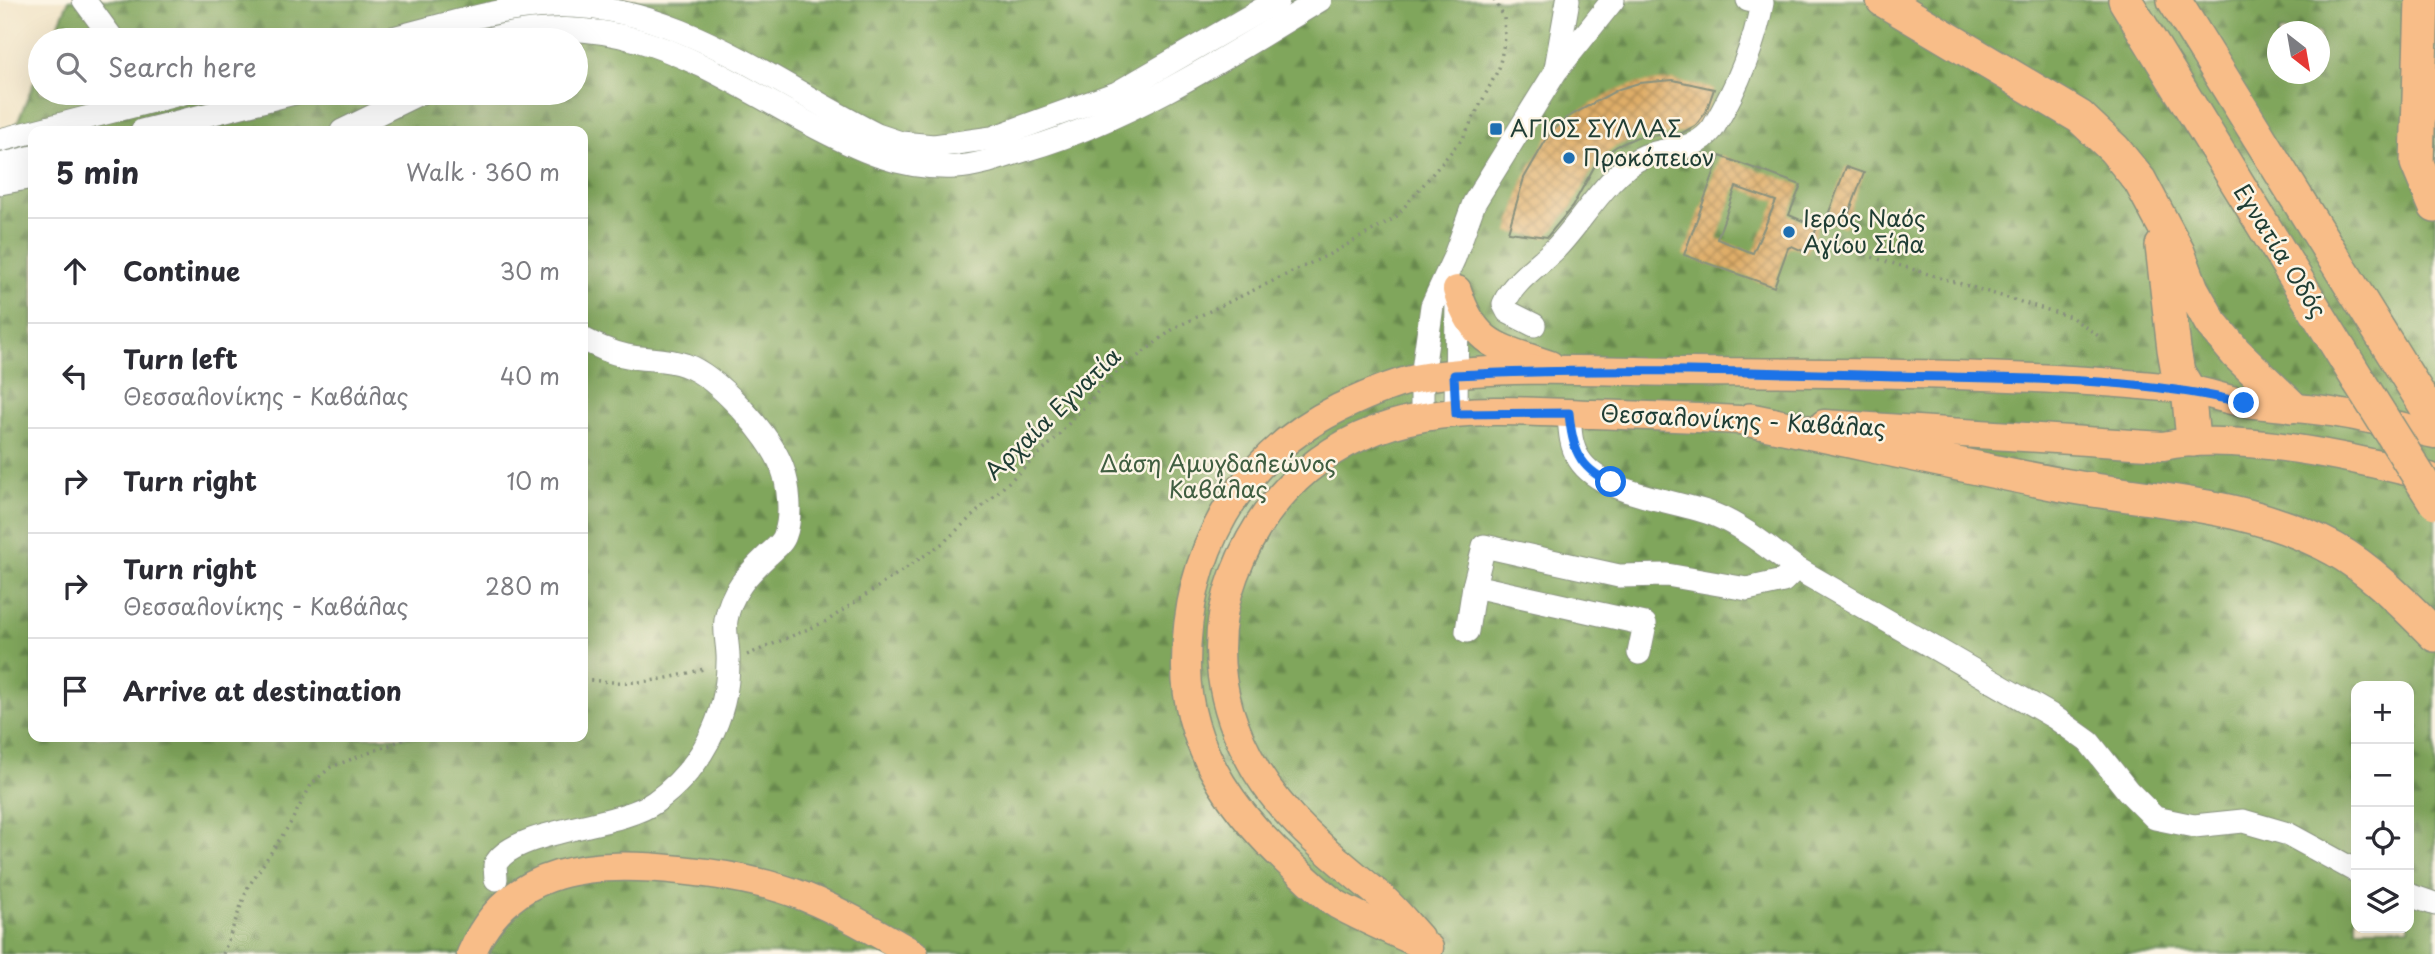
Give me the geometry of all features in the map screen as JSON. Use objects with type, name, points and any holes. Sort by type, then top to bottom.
[{"type":"highway","points":[[1882,0],[2080,117],[2127,164],[2178,252],[2192,289],[2211,323],[2236,353],[2291,406]]},
{"type":"highway","points":[[2101,0],[2203,126]]},
{"type":"highway","name":"Εγνατία Οδός","points":[[2125,0],[2435,502]]},
{"type":"highway","name":"Εγνατία Οδός","points":[[2174,0],[2427,408]]},
{"type":"highway","points":[[2197,0],[2237,102]]},
{"type":"highway","points":[[2422,0],[2417,163],[2435,206]]},
{"type":"highway","points":[[2158,219],[2178,372],[2188,389],[2193,440]]},
{"type":"highway","points":[[1750,420],[2060,484],[2192,502],[2268,519],[2336,550],[2394,594],[2435,635]]},
{"type":"main road","points":[[1457,290],[1464,314],[1481,336],[1504,350],[1573,371]]},
{"type":"main road","name":"Θεσσαλονίκης - Καβάλας","points":[[1432,951],[1334,903],[1262,839],[1233,803],[1210,767],[1197,735],[1186,672],[1187,629],[1200,564],[1229,505],[1270,452],[1341,407],[1422,377],[1454,375],[1573,371],[2027,379],[2188,389],[2244,403],[2342,413],[2435,434]]},
{"type":"main road","name":"Θεσσαλονίκης - Καβάλας","points":[[1432,951],[1381,896],[1327,853],[1277,802],[1256,770],[1230,713],[1218,647],[1231,583],[1248,542],[1274,500],[1322,459],[1359,439],[1422,417],[1569,413],[1750,420],[2162,446],[2193,440],[2243,442],[2435,478]]},
{"type":"main road","points":[[471,954],[485,925],[529,886],[556,873],[605,865],[699,872],[761,883],[805,897],[914,954]]},
{"type":"street","points":[[84,0],[106,28]]},
{"type":"street","points":[[437,28],[524,8],[568,6],[610,10],[643,17],[694,36],[877,135],[901,143],[934,146],[992,138],[1117,93],[1278,0]]},
{"type":"street","points":[[588,31],[609,32],[672,50],[871,155],[916,166],[954,167],[969,166],[1045,144],[1125,114],[1203,72],[1320,0]]},
{"type":"street","points":[[1556,71],[1568,0]]},
{"type":"street","points":[[1561,42],[1583,0]]},
{"type":"street","points":[[1422,417],[1422,377],[1432,306],[1454,258],[1474,203],[1556,71],[1613,0]]},
{"type":"street","points":[[1534,325],[1508,312],[1504,304],[1507,296],[1556,248],[1612,181],[1645,156],[1690,148],[1706,137],[1727,104],[1749,56],[1755,2]]},
{"type":"street","points":[[60,123],[93,105]]},
{"type":"street","points":[[49,126],[118,105]]},
{"type":"street","points":[[132,126],[138,105]]},
{"type":"street","points":[[142,105],[147,126]]},
{"type":"street","points":[[164,126],[247,105]]},
{"type":"street","points":[[352,126],[396,105]]},
{"type":"street","points":[[0,140],[28,132]]},
{"type":"street","points":[[0,165],[28,159]]},
{"type":"street","points":[[0,183],[28,178]]},
{"type":"street","points":[[1454,258],[1457,290],[1454,375],[1456,414]]},
{"type":"street","points":[[496,879],[495,865],[508,852],[550,834],[629,816],[656,801],[697,761],[715,729],[724,697],[729,662],[725,624],[729,604],[747,574],[785,538],[788,514],[782,466],[734,402],[694,368],[674,362],[613,353],[588,342]]},
{"type":"street","points":[[1569,413],[1574,450],[1586,469],[1595,476],[1657,501],[1716,515],[1796,568],[2054,716],[2090,743],[2128,791],[2155,818],[2194,826],[2243,821],[2288,834],[2354,870]]},
{"type":"street","points":[[1466,631],[1484,546],[1619,576],[1667,575],[1747,589],[1783,581],[1796,568]]},
{"type":"street","points":[[1474,586],[1646,624],[1639,653]]},
{"type":"street","points":[[2414,897],[2435,904]]},
{"type":"path","name":"Αρχαία Εγνατία","points":[[588,680],[612,684],[638,684],[729,662],[789,640],[827,621],[943,543],[1052,442],[1112,376],[1176,327],[1332,253],[1395,218],[1463,138],[1499,68],[1505,38],[1504,17],[1494,0]]},
{"type":"path","points":[[1812,239],[2071,317],[2099,337]]},
{"type":"path","points":[[223,954],[248,887],[290,824],[312,783],[331,767],[398,742]]},
{"type":"green space","name":"Δάση Αμυγδαλεώνος Καβάλας","points":[[69,0],[2435,0],[2435,954],[0,954],[0,165],[28,97],[28,105],[588,105],[588,28],[57,28]]},
{"type":"building","name":"Προκόπειον","points":[[1673,80],[1714,89],[1706,112],[1696,125],[1682,133],[1637,137],[1617,146],[1598,160],[1572,207],[1547,237],[1508,232],[1524,178],[1550,133],[1566,118],[1619,89],[1639,83]]},
{"type":"building","points":[[1720,156],[1801,185],[1789,215],[1817,227],[1807,253],[1792,246],[1788,248],[1774,287],[1684,255]],"holes":[[[1736,187],[1776,201],[1753,253],[1717,239]]]},
{"type":"building","points":[[1846,167],[1864,173],[1844,227],[1826,220]]},
{"type":"place","name":"ΑΓΙΟΣ ΣΥΛΛΑΣ","points":[[1496,129]]},
{"type":"place","name":"Προκόπειον","points":[[1569,158]]},
{"type":"place","name":"Ιερός Ναός Αγίου Σίλα","points":[[1789,232]]},
{"type":"route","points":[[1611,482],[1595,476],[1578,458],[1571,440],[1569,413],[1456,414],[1454,375],[1532,371],[1751,372],[2027,379],[2188,389],[2244,403]]}]
